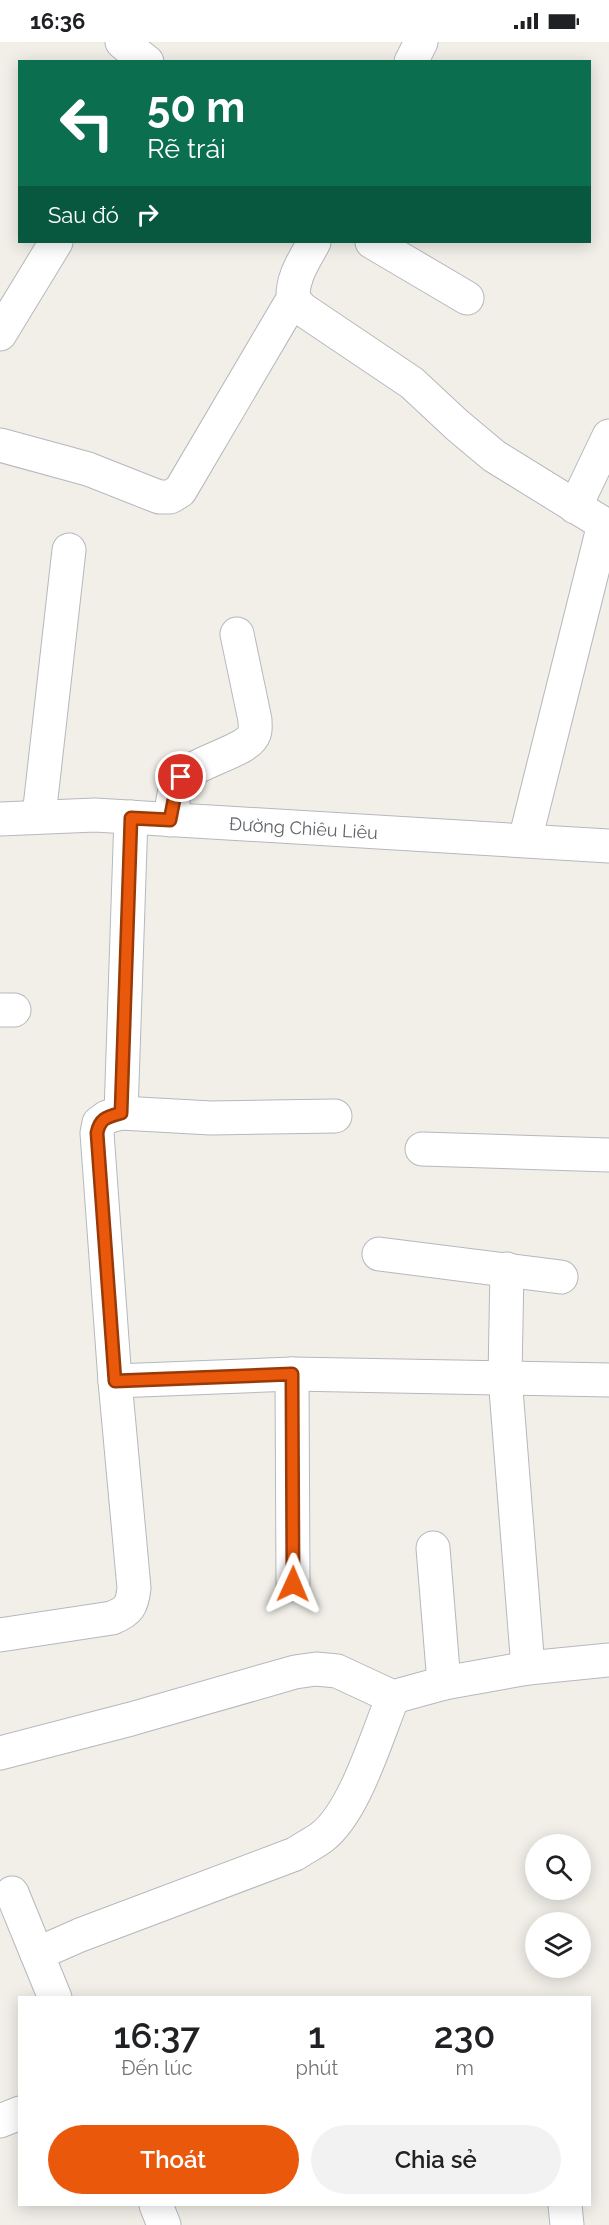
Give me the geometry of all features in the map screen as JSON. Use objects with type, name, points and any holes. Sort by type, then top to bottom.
[{"type":"street","points":[[122,42],[144,60]]},
{"type":"street","points":[[412,60],[421,42]]},
{"type":"street","points":[[0,334],[55,243]]},
{"type":"street","points":[[0,445],[88,470],[159,497],[170,497],[180,491],[293,299],[293,285],[298,270],[313,243]]},
{"type":"street","points":[[374,243],[467,298]]},
{"type":"street","points":[[293,299],[302,309],[428,395],[457,425],[494,456],[607,525],[525,840]]},
{"type":"street","points":[[575,507],[609,436]]},
{"type":"street","points":[[39,816],[69,550]]},
{"type":"street","points":[[170,820],[177,784],[181,777],[190,770],[242,745],[255,733],[255,720],[237,634]]},
{"type":"street","name":"Đường Chiêu Liêu","points":[[0,819],[95,814],[609,846]]},
{"type":"street","points":[[121,1113],[131,818]]},
{"type":"street","points":[[0,1635],[112,1618],[125,1613],[133,1601],[134,1588],[115,1381],[97,1133],[99,1124],[121,1113],[211,1118],[335,1116]]},
{"type":"street","points":[[422,1149],[609,1155]]},
{"type":"street","points":[[379,1254],[561,1277]]},
{"type":"street","points":[[507,1269],[505,1377],[528,1668]]},
{"type":"street","points":[[115,1381],[292,1374],[609,1380]]},
{"type":"street","points":[[292,1374],[293,1584]]},
{"type":"street","points":[[433,1548],[444,1683]]},
{"type":"street","points":[[0,1753],[131,1719],[295,1672],[316,1669],[336,1671],[393,1697],[444,1683],[528,1668],[609,1660]]},
{"type":"street","points":[[37,1954],[80,1935],[295,1854],[324,1836],[344,1812],[393,1697]]},
{"type":"street","points":[[12,1893],[54,1996]]},
{"type":"street","points":[[0,2121],[18,2114]]},
{"type":"street","points":[[156,2206],[164,2225]]},
{"type":"street","points":[[565,2206],[567,2225]]},
{"type":"route","points":[[181,777],[177,784],[170,820],[131,818],[121,1113],[99,1124],[97,1133],[115,1381],[292,1374],[293,1584]]}]
